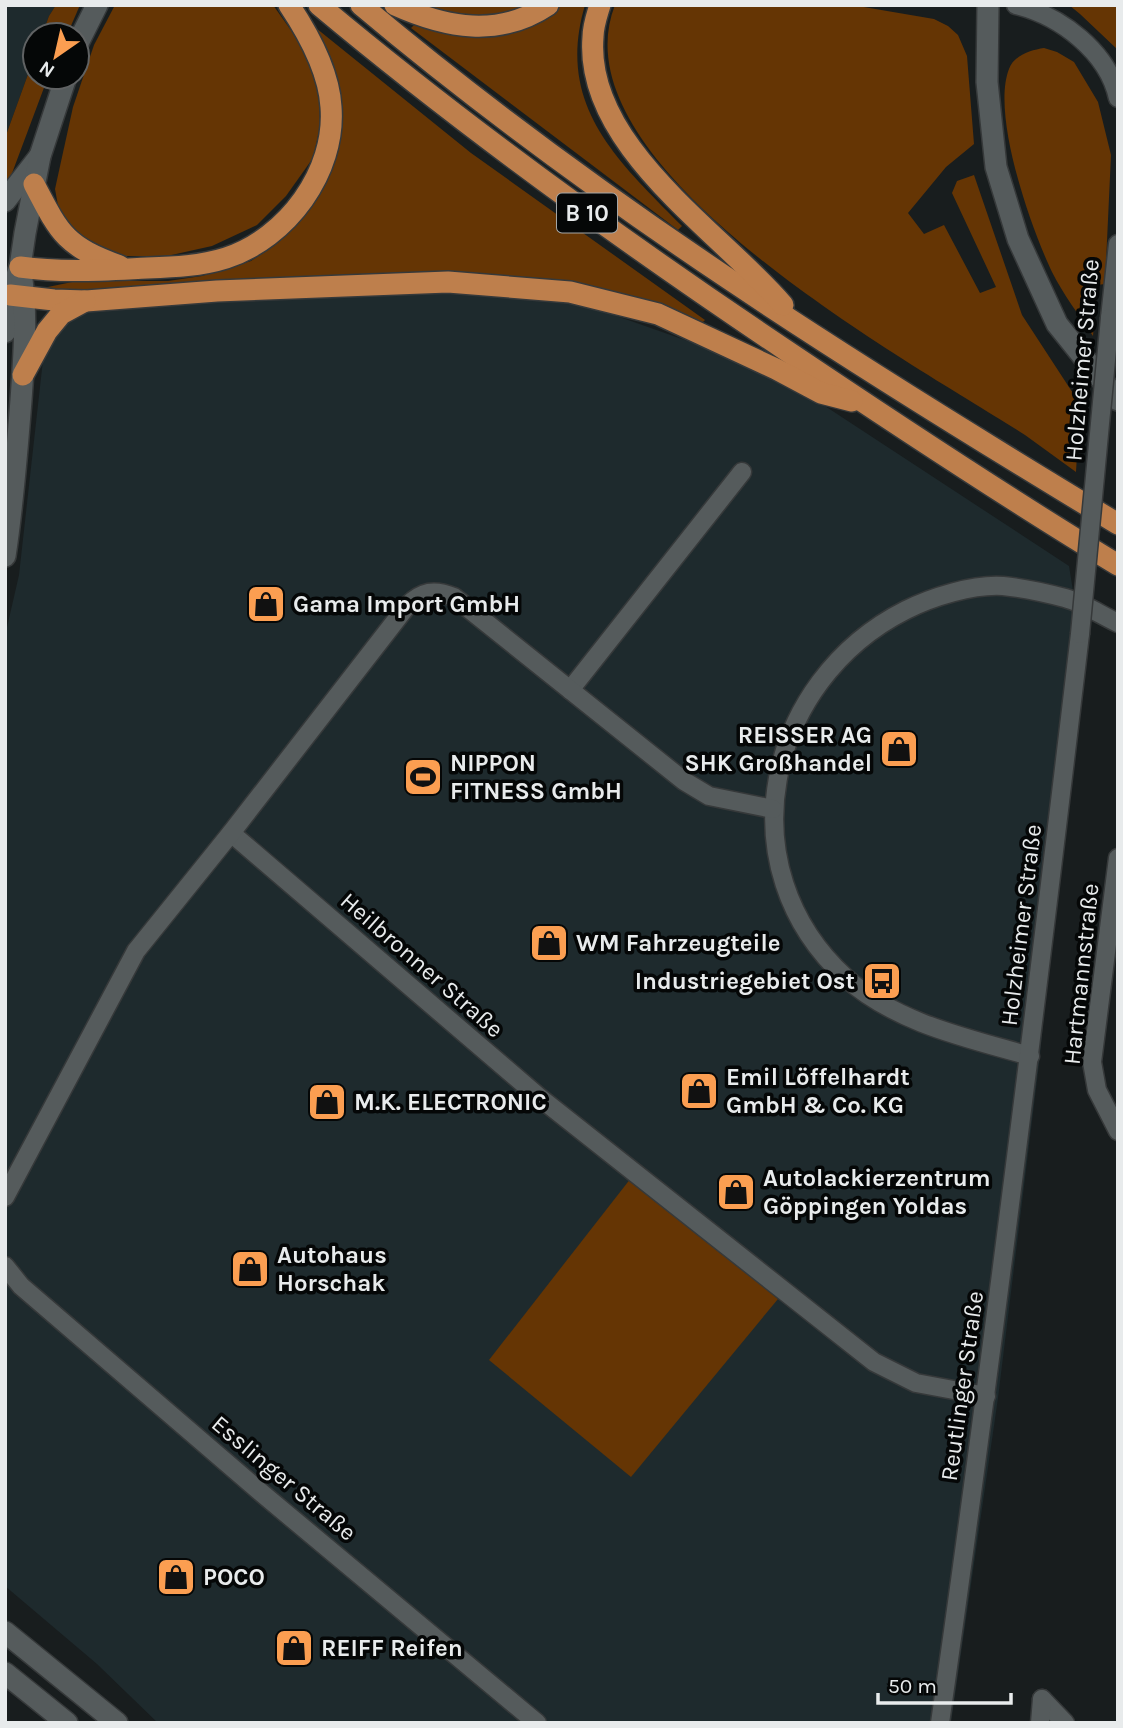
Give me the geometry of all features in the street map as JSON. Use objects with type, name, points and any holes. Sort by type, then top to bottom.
[{"type":"highway","points":[[13,265],[57,272],[206,264],[238,253],[278,228],[296,210],[322,166],[329,141],[331,105],[319,60],[289,5]]},
{"type":"highway","name":"B 10","points":[[318,5],[448,111],[652,260],[867,405],[1118,565]]},
{"type":"highway","name":"B 10","points":[[361,5],[458,84],[666,235],[801,325],[1118,524]]},
{"type":"highway","points":[[395,5],[425,19],[483,27],[512,22],[536,13],[548,5]]},
{"type":"highway","points":[[600,5],[593,37],[594,66],[613,121],[656,178],[703,228],[763,281],[801,325]]},
{"type":"highway","points":[[34,184],[53,220],[66,237],[93,255],[129,269]]},
{"type":"highway","name":"B 10","points":[[86,300],[449,282],[570,292],[658,314],[821,393],[867,405]]},
{"type":"highway","points":[[14,295],[54,300],[86,300]]},
{"type":"highway","points":[[23,375],[47,331],[61,314],[86,300]]},
{"type":"main road","points":[[89,21],[97,5]]},
{"type":"main road","points":[[988,5],[987,82],[996,167],[1018,239],[1057,324],[1118,400]]},
{"type":"main road","points":[[5,556],[10,527],[23,375],[13,265],[40,156],[61,91]]},
{"type":"main road","points":[[5,201],[40,156]]},
{"type":"main road","points":[[5,332],[14,295]]},
{"type":"main road","points":[[5,1632],[117,1723]]},
{"type":"main road","points":[[5,1673],[67,1723]]},
{"type":"street","points":[[1016,5],[1052,19],[1095,52],[1114,82],[1118,98]]},
{"type":"street","name":"Holzheimer Straße","points":[[1118,244],[1110,318],[1080,634],[1030,1056],[943,1031],[879,1001],[847,979],[813,940],[787,888],[777,851],[773,809],[776,780],[795,721],[811,692],[847,651],[882,622],[942,596],[1001,586],[1067,599],[1118,623]]},
{"type":"street","points":[[570,690],[742,472]]},
{"type":"street","points":[[5,1197],[136,951],[407,606],[425,592],[441,591],[454,597],[677,777],[709,796],[773,809]]},
{"type":"street","name":"Heilbronner Straße","points":[[231,833],[539,1097],[874,1363],[916,1383],[986,1396]]},
{"type":"street","name":"Hartmannstraße","points":[[1118,858],[1092,1062],[1097,1090],[1118,1131]]},
{"type":"street","name":"Reutlinger Straße","points":[[940,1723],[1030,1056]]},
{"type":"street","name":"Esslinger Straße","points":[[5,1266],[29,1294],[537,1723]]},
{"type":"street","points":[[1040,1723],[1042,1699],[1065,1723]]},
{"type":"shaded area","points":[[5,5],[56,5],[47,21],[21,21],[22,91],[5,138]]},
{"type":"shaded area","points":[[56,5],[80,5],[73,21],[47,21]]},
{"type":"shaded area","points":[[115,5],[273,5],[305,50],[319,94],[320,127],[313,158],[286,196],[257,225],[212,246],[167,256],[116,256],[72,234],[59,211],[55,189],[78,91],[91,91],[91,54]]},
{"type":"shaded area","points":[[415,5],[525,5],[504,14],[465,18]]},
{"type":"shaded area","points":[[556,5],[585,5],[578,41],[578,73],[586,102],[598,129],[615,154],[682,226],[678,230],[411,28],[414,25],[461,36],[503,32]]},
{"type":"shaded area","points":[[615,5],[852,5],[934,19],[958,35],[967,56],[974,144],[946,167],[908,213],[924,234],[944,225],[980,293],[996,287],[952,193],[957,181],[974,175],[1022,315],[1080,404],[1076,472],[1025,435],[830,311],[755,254],[688,194],[637,131],[610,67]]},
{"type":"shaded area","points":[[1069,5],[1118,5],[1118,50],[1080,14]]},
{"type":"shaded area","points":[[311,24],[471,153],[705,320],[701,324],[566,284],[76,296],[43,288],[77,281],[168,281],[202,276],[251,261],[281,240],[302,216],[328,167]]},
{"type":"shaded area","points":[[1044,48],[1074,62],[1098,102],[1111,155],[1105,284],[1097,285],[1093,336],[1061,288],[1043,253],[1024,201],[1009,142],[1005,89],[1009,69],[1019,57]]},
{"type":"shaded area","points":[[22,91],[43,91],[5,192],[5,138]]},
{"type":"shaded area","points":[[438,289],[563,297],[770,370],[1069,566],[1080,634],[1040,1056],[998,1398],[951,1723],[158,1723],[97,1664],[5,1586],[5,636],[19,575],[43,360],[61,325],[76,314],[104,306]]},
{"type":"shaded area","points":[[631,1178],[778,1299],[631,1477],[489,1360]]},
{"type":"place","name":"Gama Import GmbH","points":[[266,604]]},
{"type":"place","name":"REISSER AG SHK Großhandel","points":[[899,749]]},
{"type":"place","name":"NIPPON FITNESS GmbH","points":[[423,777]]},
{"type":"place","name":"WM Fahrzeugteile","points":[[549,943]]},
{"type":"place","name":"Industriegebiet Ost","points":[[882,981]]},
{"type":"place","name":"Emil Löffelhardt GmbH & Co. KG","points":[[699,1091]]},
{"type":"place","name":"M.K. ELECTRONIC","points":[[327,1102]]},
{"type":"place","name":"Autolackierzentrum Göppingen Yoldas","points":[[736,1192]]},
{"type":"place","name":"Autohaus Horschak","points":[[250,1269]]},
{"type":"place","name":"POCO","points":[[176,1577]]},
{"type":"place","name":"REIFF Reifen","points":[[294,1648]]}]
